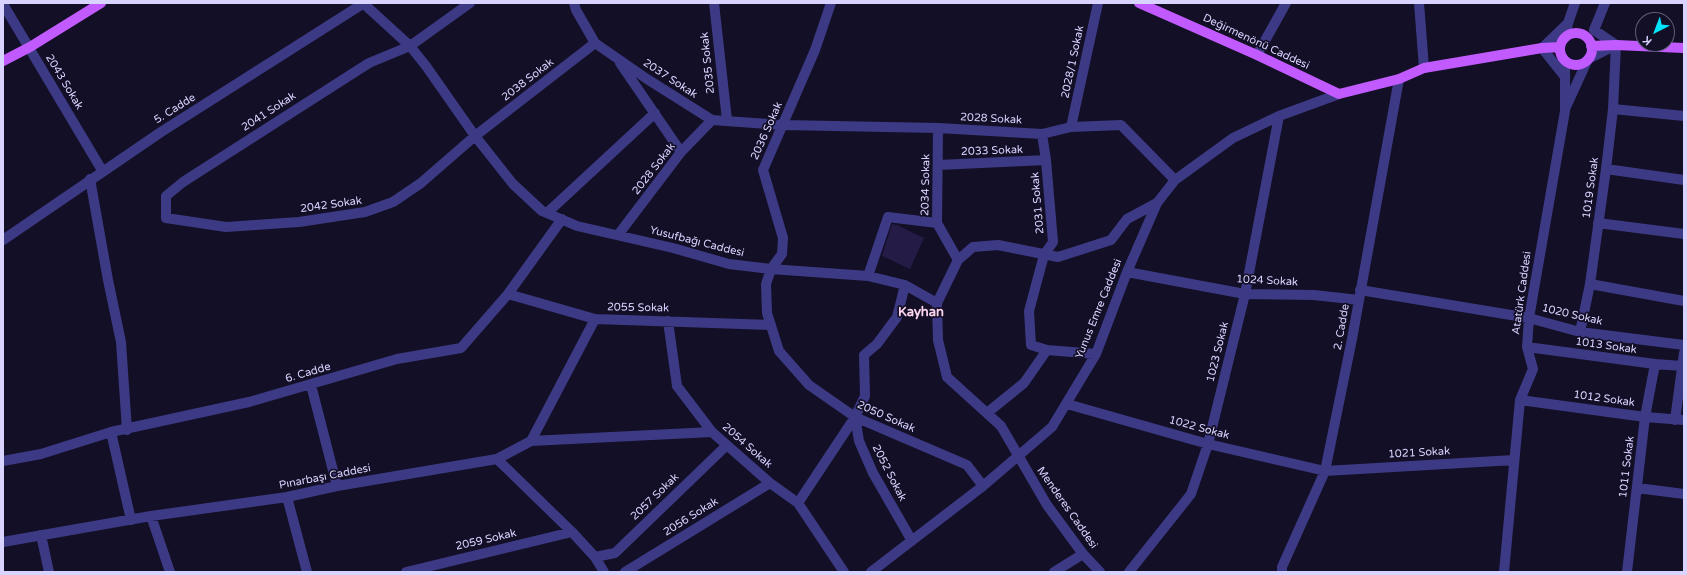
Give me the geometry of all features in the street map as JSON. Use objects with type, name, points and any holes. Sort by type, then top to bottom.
[{"type":"main road","points":[[3,62],[30,48],[101,3]]},
{"type":"main road","name":"Değirmenönü Caddesi","points":[[1139,3],[1257,55],[1339,94]]},
{"type":"main road","points":[[1574,33],[1588,39],[1591,46],[1588,59],[1585,62],[1576,65],[1570,64],[1562,57],[1560,47],[1565,38],[1574,33]]},
{"type":"main road","points":[[1591,46],[1616,45],[1684,48]]},
{"type":"main road","points":[[1339,94],[1399,79],[1424,68],[1542,48],[1560,47]]},
{"type":"street","name":"Yusufbağı Caddesi","points":[[364,3],[410,46],[426,66],[475,136],[513,184],[542,211],[577,226],[618,235],[729,264],[771,269],[868,276],[905,285],[937,303]]},
{"type":"street","name":"5. Cadde","points":[[3,240],[161,132],[364,3]]},
{"type":"street","points":[[410,46],[470,3]]},
{"type":"street","name":"2037 Sokak","points":[[574,3],[576,10],[595,43],[712,120]]},
{"type":"street","name":"2035 Sokak","points":[[714,3],[727,120]]},
{"type":"street","name":"2036 Sokak","points":[[771,269],[782,254],[783,238],[763,170],[815,50],[831,3]]},
{"type":"street","name":"2028/1 Sokak","points":[[1072,126],[1098,3]]},
{"type":"street","points":[[1257,55],[1286,3]]},
{"type":"street","points":[[1419,3],[1424,68]]},
{"type":"street","points":[[1565,38],[1574,3]]},
{"type":"street","points":[[1591,46],[1594,30],[1605,3]]},
{"type":"street","name":"2043 Sokak","points":[[3,4],[103,172]]},
{"type":"street","points":[[1565,77],[1542,48],[1568,22]]},
{"type":"street","points":[[1565,111],[1588,59],[1616,45],[1594,30]]},
{"type":"street","name":"2038 Sokak","points":[[475,136],[595,43]]},
{"type":"street","name":"1019 Sokak","points":[[1580,332],[1590,284],[1606,169],[1612,110],[1616,45]]},
{"type":"street","name":"2041 Sokak","points":[[166,218],[166,196],[183,182],[369,63],[410,46]]},
{"type":"street","points":[[1562,57],[1565,65],[1565,111]]},
{"type":"street","points":[[616,58],[682,152]]},
{"type":"street","name":"2. Cadde","points":[[1282,572],[1282,567],[1325,471],[1352,339],[1399,79]]},
{"type":"street","name":"Yunus Emre Caddesi","points":[[871,572],[884,569],[912,541],[983,486],[1052,427],[1096,354],[1127,272],[1157,203],[1176,180],[1233,138],[1279,116],[1339,94]]},
{"type":"street","points":[[1612,110],[1684,116]]},
{"type":"street","name":"Atatürk Caddesi","points":[[1504,572],[1520,400],[1533,369],[1527,347],[1529,318],[1565,111]]},
{"type":"street","points":[[547,213],[655,113]]},
{"type":"street","name":"1023 Sokak","points":[[1129,572],[1191,494],[1208,444],[1245,294],[1279,116]]},
{"type":"street","points":[[712,120],[782,124]]},
{"type":"street","name":"2028 Sokak","points":[[618,235],[682,152],[712,120]]},
{"type":"street","name":"2028 Sokak","points":[[782,124],[938,128],[1042,134],[1072,126],[1121,125],[1176,180]]},
{"type":"street","name":"2034 Sokak","points":[[938,128],[937,222],[958,260]]},
{"type":"street","name":"2031 Sokak","points":[[1042,134],[1046,160],[1053,242],[1044,255],[1029,311],[1031,345],[1047,350],[1096,354]]},
{"type":"street","name":"2042 Sokak","points":[[166,218],[226,228],[299,222],[365,212],[393,202],[421,183],[475,136]]},
{"type":"street","name":"2033 Sokak","points":[[938,165],[1046,160]]},
{"type":"street","points":[[1606,169],[1684,180]]},
{"type":"street","points":[[90,180],[121,342],[127,430]]},
{"type":"street","points":[[1018,457],[1001,426],[947,377],[938,340],[937,303],[958,260],[973,247],[998,245],[1058,257],[1111,240],[1127,219],[1157,203]]},
{"type":"street","points":[[868,276],[888,217],[937,222]]},
{"type":"street","name":"6. Cadde","points":[[3,461],[41,454],[111,432],[127,430],[249,402],[397,359],[461,348],[508,294],[562,219]]},
{"type":"street","points":[[1598,223],[1684,234]]},
{"type":"street","name":"2050 Sokak","points":[[771,269],[766,284],[767,313],[779,351],[809,385],[855,417],[967,465],[983,486]]},
{"type":"street","name":"1024 Sokak","points":[[1127,272],[1245,294],[1359,296]]},
{"type":"street","points":[[1590,284],[1684,301]]},
{"type":"street","points":[[798,503],[855,417],[865,396],[864,355],[877,344],[897,317],[905,285]]},
{"type":"street","name":"2055 Sokak","points":[[508,294],[595,319],[771,325]]},
{"type":"street","name":"1020 Sokak","points":[[1359,296],[1529,318],[1580,332],[1684,345]]},
{"type":"street","points":[[531,441],[595,319]]},
{"type":"street","name":"2054 Sokak","points":[[668,321],[677,386],[712,432],[770,483],[798,503],[844,572]]},
{"type":"street","name":"1013 Sokak","points":[[1527,347],[1654,364],[1682,366]]},
{"type":"street","points":[[987,413],[1024,383],[1047,350]]},
{"type":"street","points":[[1680,420],[1682,366],[1684,353]]},
{"type":"street","name":"1011 Sokak","points":[[1627,572],[1645,417],[1654,364]]},
{"type":"street","points":[[311,385],[337,486]]},
{"type":"street","name":"1012 Sokak","points":[[1520,400],[1645,417],[1680,420]]},
{"type":"street","name":"1022 Sokak","points":[[1067,404],[1208,444],[1325,471]]},
{"type":"street","name":"2052 Sokak","points":[[855,417],[859,441],[873,474],[912,541]]},
{"type":"street","points":[[111,432],[131,520]]},
{"type":"street","points":[[531,441],[712,432]]},
{"type":"street","name":"Pınarbaşı Caddesi","points":[[3,542],[151,516],[287,497],[337,486],[497,459],[531,441]]},
{"type":"street","name":"2057 Sokak","points":[[595,557],[615,553],[727,445]]},
{"type":"street","name":"Menderes Caddesi","points":[[1018,457],[1047,505],[1083,554],[1100,572]]},
{"type":"street","points":[[497,459],[572,532],[595,557],[604,572]]},
{"type":"street","name":"1021 Sokak","points":[[1325,471],[1514,460]]},
{"type":"street","name":"2056 Sokak","points":[[625,572],[770,483]]},
{"type":"street","points":[[1637,488],[1684,494]]},
{"type":"street","points":[[287,497],[307,572]]},
{"type":"street","points":[[151,516],[170,572]]},
{"type":"street","name":"2059 Sokak","points":[[406,572],[572,532]]},
{"type":"street","points":[[41,535],[49,572]]},
{"type":"street","points":[[1054,572],[1083,554]]},
{"type":"building","points":[[892,224],[924,238],[910,269],[882,256]]},
{"type":"district","name":"Kayhan","points":[[921,313]]}]
